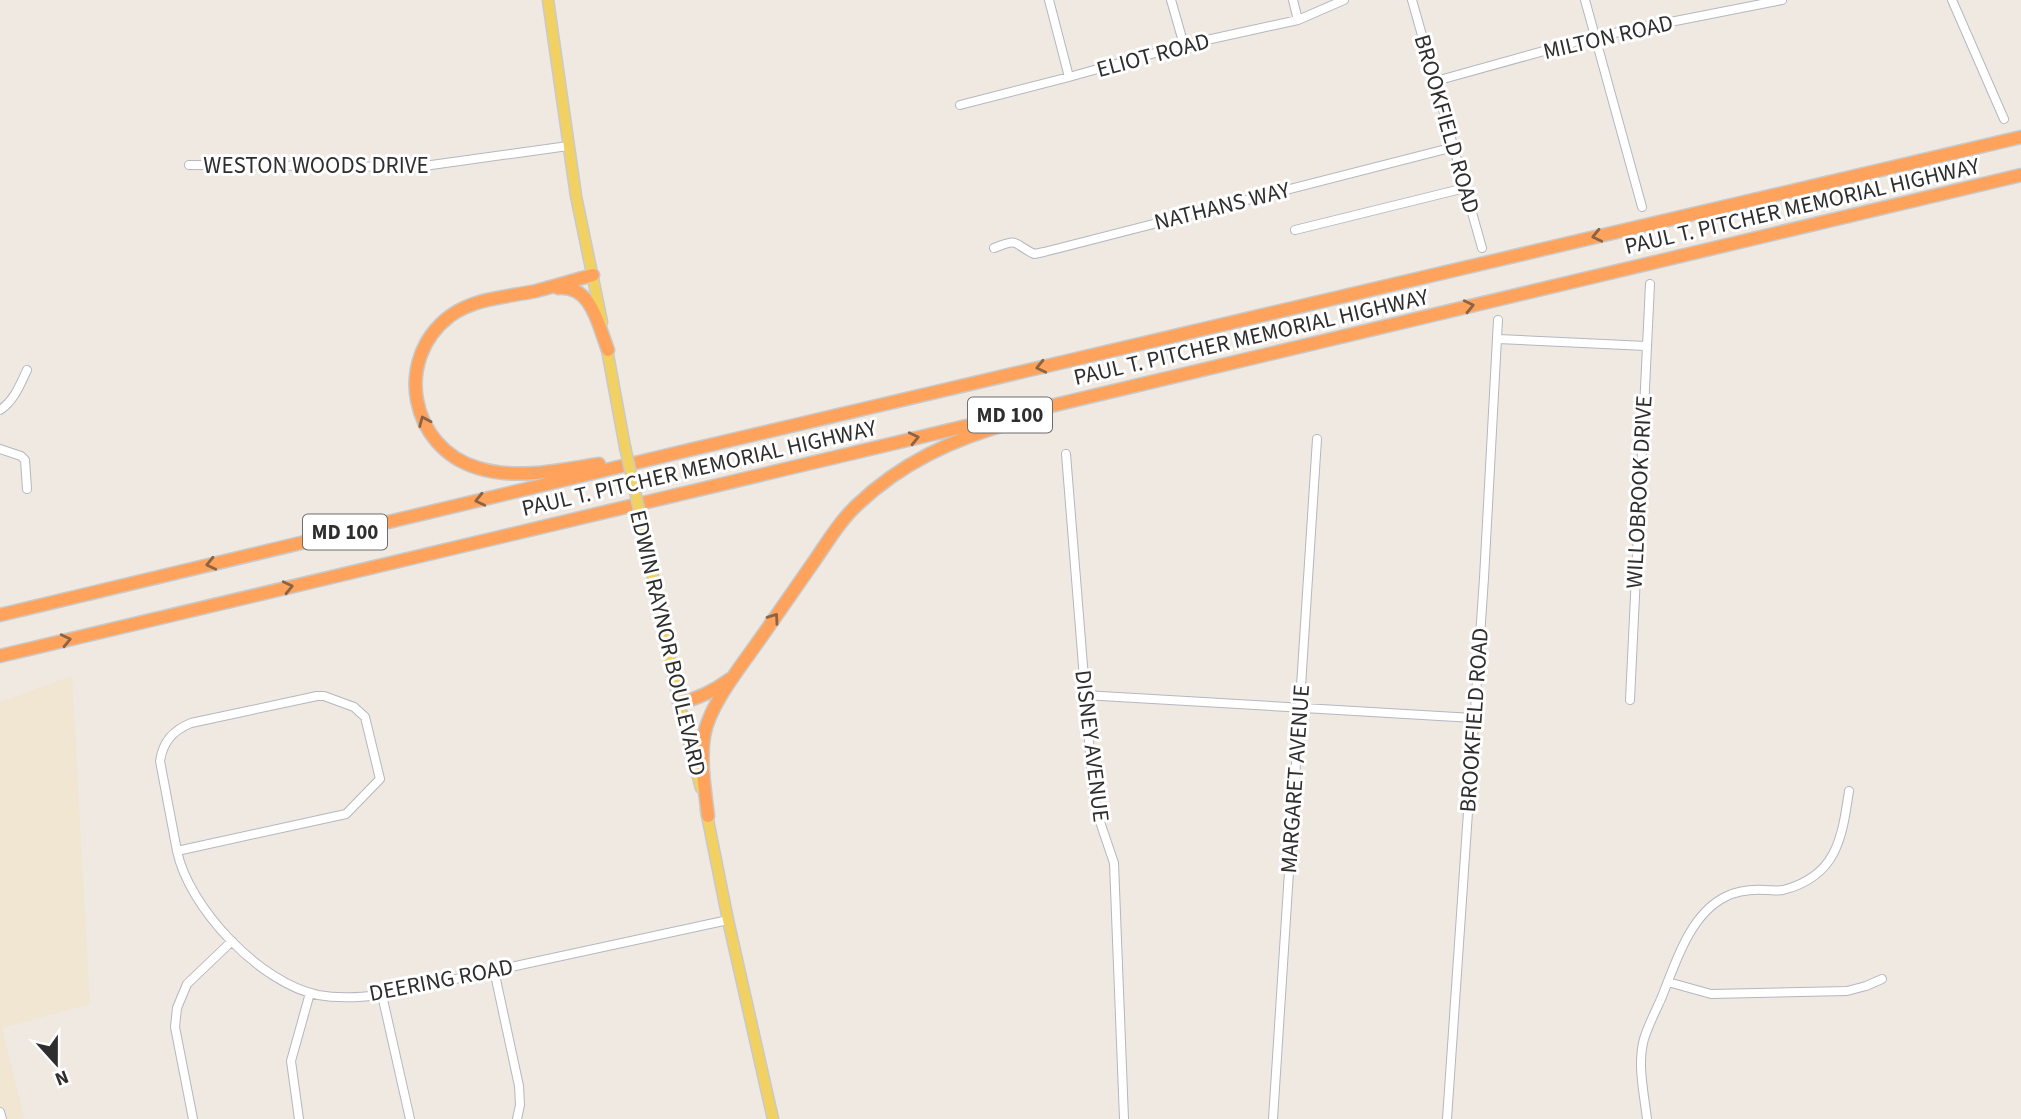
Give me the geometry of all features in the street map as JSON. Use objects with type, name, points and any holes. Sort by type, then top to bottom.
[{"type":"highway","name":"PAUL T. PITCHER MEMORIAL HIGHWAY","points":[[0,615],[2021,137]]},
{"type":"highway","name":"PAUL T. PITCHER MEMORIAL HIGHWAY","points":[[0,656],[2021,175]]},
{"type":"highway","points":[[536,291],[593,275]]},
{"type":"highway","points":[[608,350],[590,304],[577,290],[565,288],[536,291],[477,302],[454,313],[436,329],[421,357],[416,387],[424,423],[432,438],[446,453],[461,463],[498,473],[542,472],[689,450]]},
{"type":"highway","points":[[708,816],[702,756],[708,720],[833,533],[878,486],[920,458],[985,431],[1295,348]]},
{"type":"highway","points":[[679,703],[711,692],[736,675]]},
{"type":"main road","name":"EDWIN RAYNOR BOULEVARD","points":[[548,0],[568,146],[625,447],[679,703],[708,816],[772,1119]]},
{"type":"street","points":[[1049,0],[1069,77]]},
{"type":"street","points":[[1171,0],[1184,45]]},
{"type":"street","points":[[1293,0],[1298,20]]},
{"type":"street","name":"ELIOT ROAD","points":[[960,105],[1184,45],[1298,20],[1344,0]]},
{"type":"street","name":"BROOKFIELD ROAD","points":[[1412,0],[1482,248]]},
{"type":"street","points":[[1585,0],[1642,207]]},
{"type":"street","name":"MILTON ROAD","points":[[1436,81],[1594,37],[1782,0]]},
{"type":"street","points":[[1952,0],[2004,119]]},
{"type":"street","name":"WESTON WOODS DRIVE","points":[[189,166],[417,167],[568,146]]},
{"type":"street","name":"NATHANS WAY","points":[[994,248],[1011,241],[1034,254],[1044,252],[1454,147]]},
{"type":"street","points":[[1295,230],[1465,188]]},
{"type":"street","name":"WILLOBROOK DRIVE","points":[[1630,700],[1650,284]]},
{"type":"street","name":"BROOKFIELD ROAD","points":[[1447,1119],[1498,320]]},
{"type":"street","points":[[1498,339],[1646,346]]},
{"type":"street","points":[[0,410],[15,395],[27,370]]},
{"type":"street","name":"MARGARET AVENUE","points":[[1273,1119],[1317,439]]},
{"type":"street","points":[[0,449],[26,460],[27,489]]},
{"type":"street","name":"DISNEY AVENUE","points":[[1066,454],[1084,695],[1097,814],[1115,863],[1124,1119]]},
{"type":"street","points":[[1084,695],[1474,718]]},
{"type":"street","name":"DEERING ROAD","points":[[177,851],[346,814],[380,779],[365,717],[354,707],[324,696],[191,723],[174,732],[163,746],[160,761],[177,851],[185,874],[207,911],[232,941],[255,964],[279,980],[310,993],[348,998],[382,995],[728,920]]},
{"type":"street","points":[[1647,1119],[1641,1066],[1644,1039],[1687,938],[1711,906],[1723,898],[1745,890],[1781,890],[1808,879],[1820,870],[1838,846],[1849,791]]},
{"type":"street","points":[[193,1119],[175,1027],[177,1008],[187,984],[232,941]]},
{"type":"street","points":[[494,970],[519,1086],[520,1105],[517,1119]]},
{"type":"street","points":[[1668,982],[1698,991],[1725,993],[1847,991],[1882,979]]},
{"type":"street","points":[[299,1119],[291,1061],[310,993]]},
{"type":"street","points":[[382,995],[410,1119]]},
{"type":"street","points":[[0,1112],[2,1119]]},
{"type":"shaded area","points":[[72,676],[90,1004],[2,1028],[24,1119],[0,1119],[0,702]]}]
